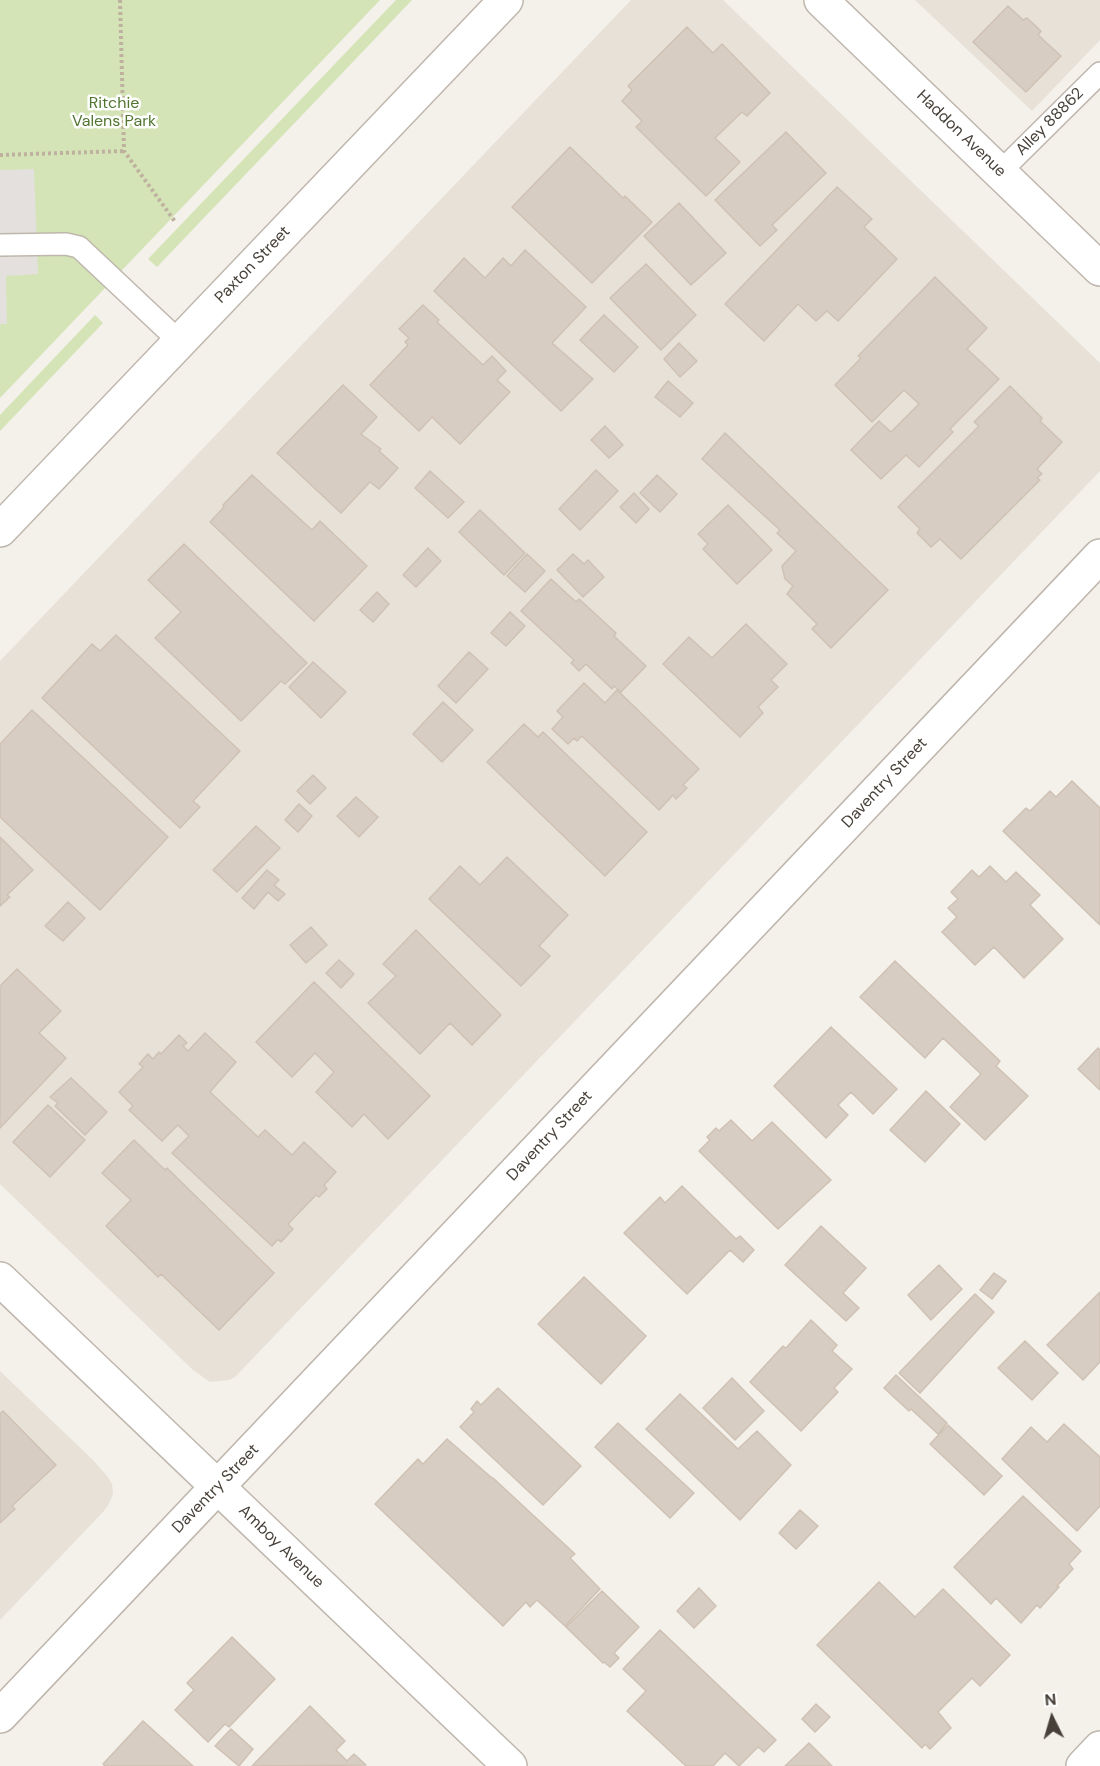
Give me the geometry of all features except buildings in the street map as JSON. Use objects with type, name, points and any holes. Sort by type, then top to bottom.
[{"type":"street","name":"Paxton Street","points":[[0,530],[506,0]]},
{"type":"street","name":"Haddon Avenue","points":[[821,0],[1100,269]]},
{"type":"street","name":"Daventry Street","points":[[0,1716],[1100,556]]},
{"type":"street","name":"Amboy Avenue","points":[[0,1279],[510,1766]]},
{"type":"street","points":[[1083,1766],[1100,1748]]},
{"type":"lane","name":"Alley 88862","points":[[1000,172],[1100,72]]},
{"type":"lane","points":[[0,244],[66,244],[79,247],[180,342]]},
{"type":"path","points":[[120,0],[124,151],[176,223]]},
{"type":"path","points":[[0,155],[124,151]]},
{"type":"shaded area","points":[[631,0],[723,0],[1100,363],[1100,471],[236,1376],[230,1380],[210,1382],[193,1370],[0,1184],[0,661]]},
{"type":"shaded area","points":[[915,0],[1100,0],[1100,40],[1032,111]]},
{"type":"shaded area","points":[[34,169],[38,274],[6,276],[7,324],[0,324],[0,170]]},
{"type":"shaded area","points":[[0,1371],[93,1460],[108,1477],[112,1484],[113,1494],[103,1512],[0,1620]]},
{"type":"green space","name":"Ritchie Valens Park","points":[[0,0],[380,0],[0,398]]},
{"type":"green space","points":[[396,0],[412,0],[157,267],[148,259]]},
{"type":"green space","points":[[95,315],[103,323],[0,431],[0,415]]}]
